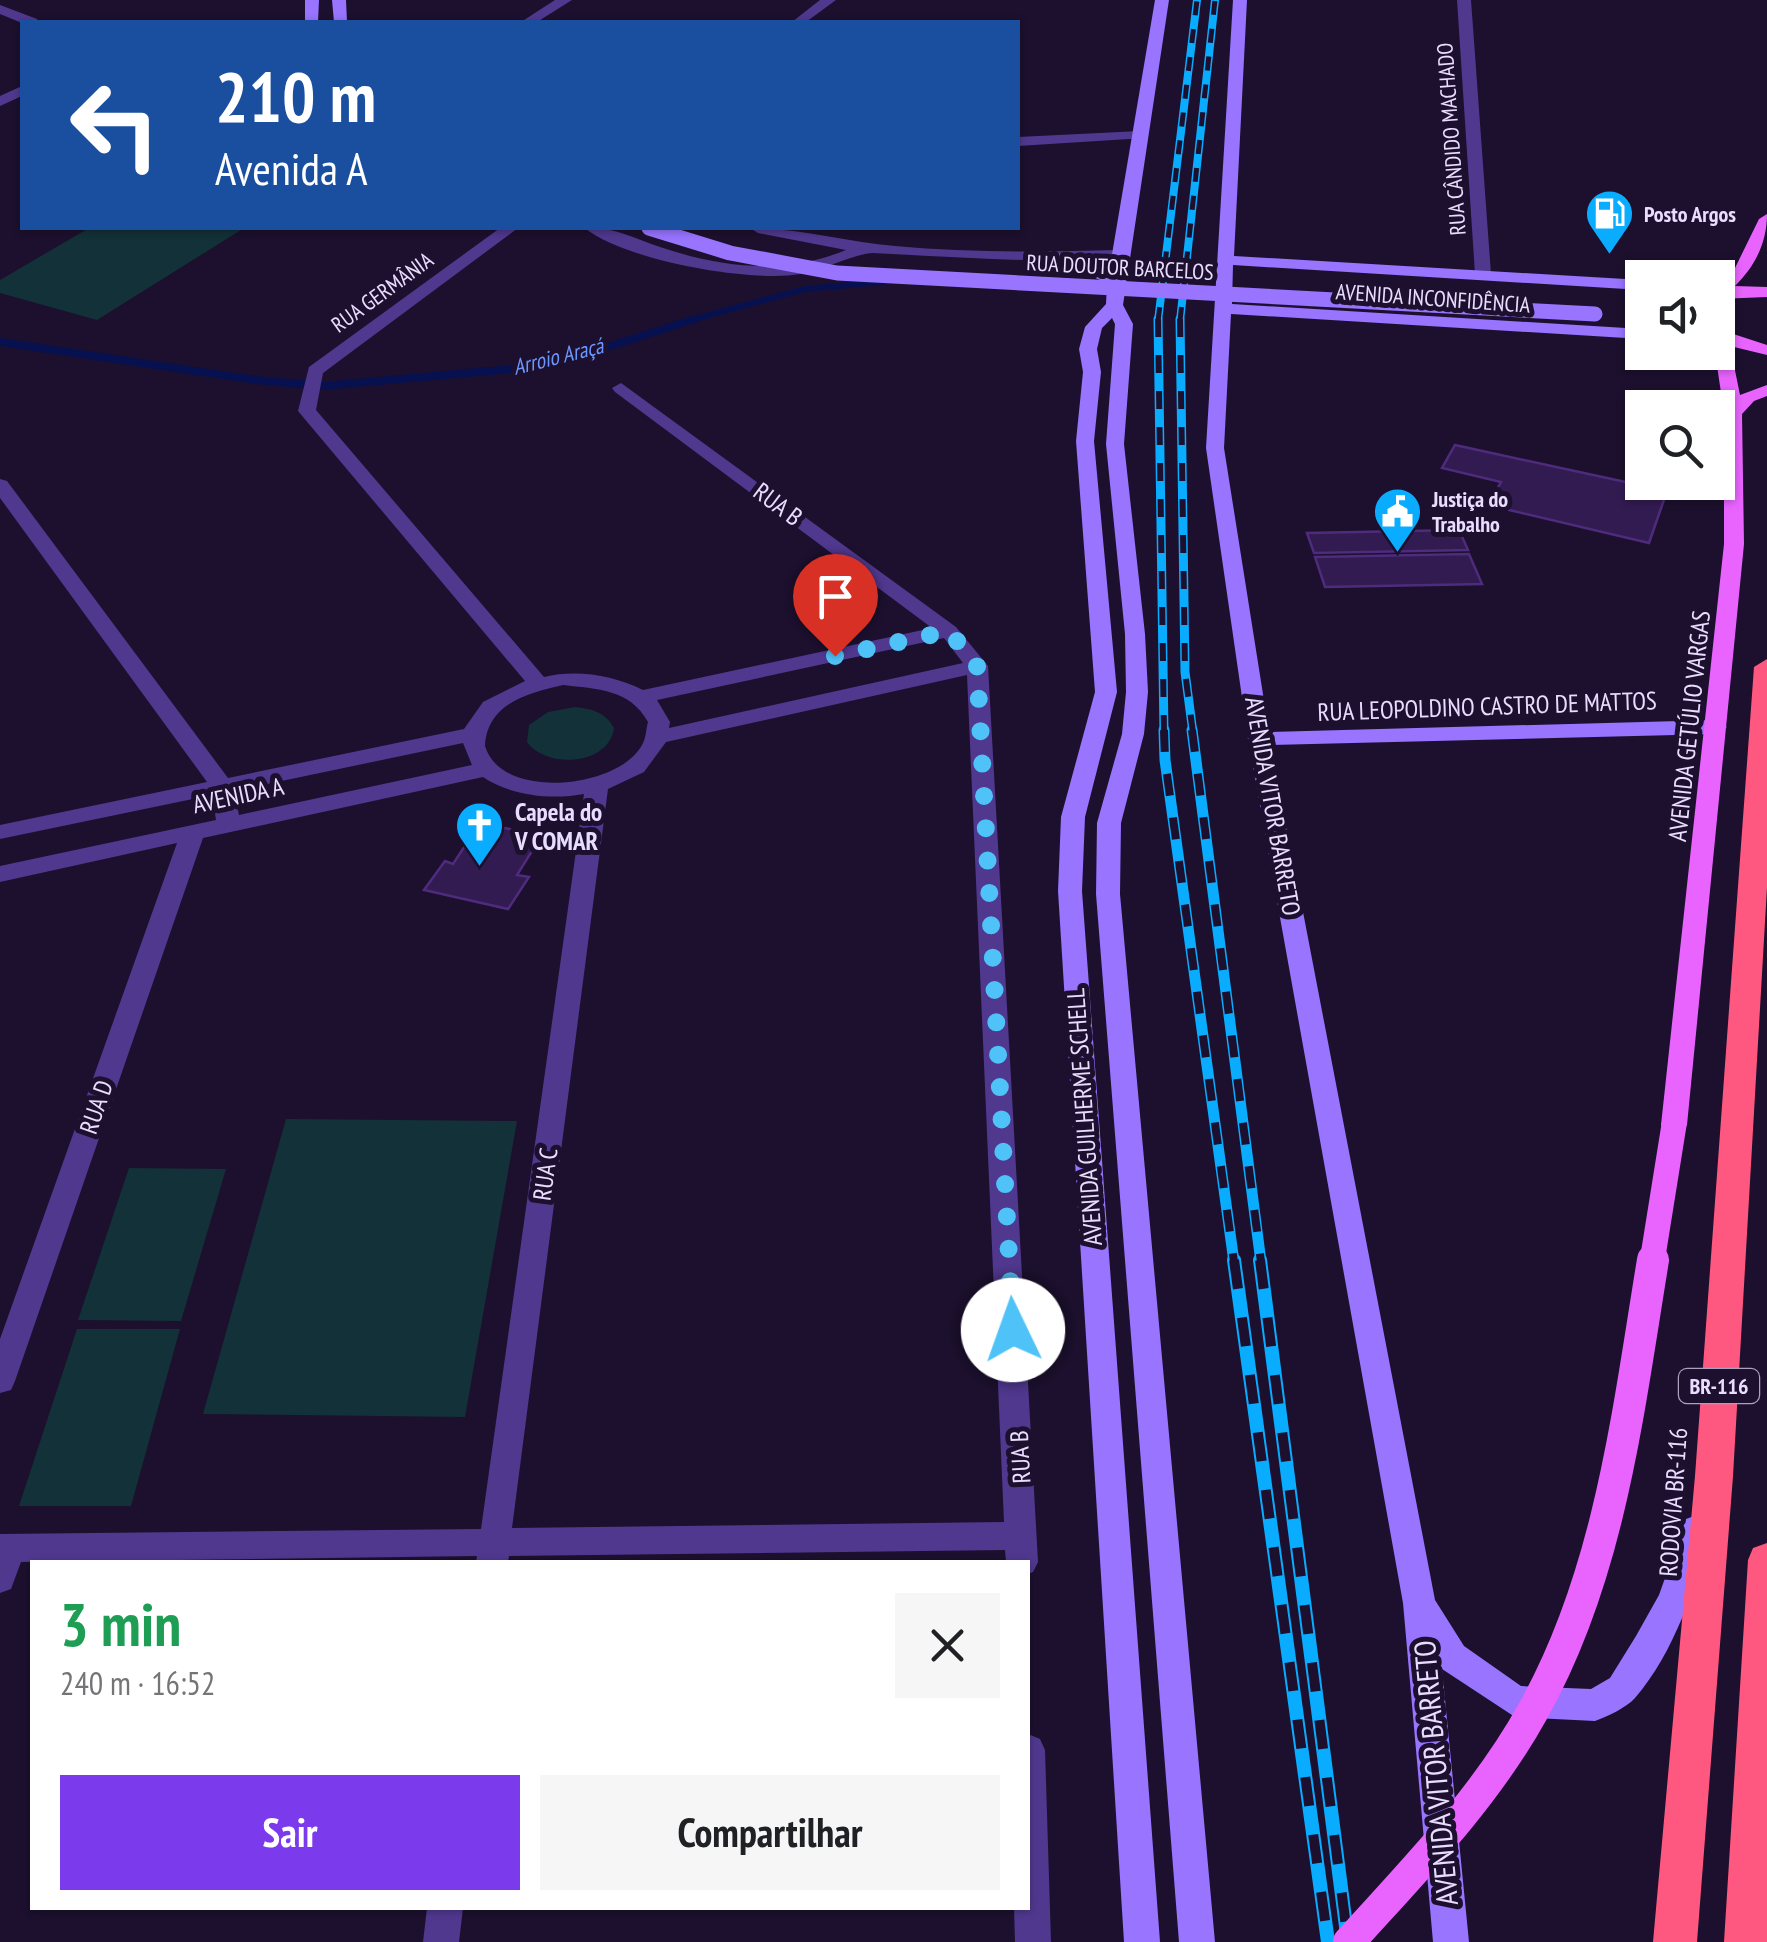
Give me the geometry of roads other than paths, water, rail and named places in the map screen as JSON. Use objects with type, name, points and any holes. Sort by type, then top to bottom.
[{"type":"highway","name":"RODOVIA BR-116","points":[[1675,1942],[1714,1476],[1767,667]]},
{"type":"highway","points":[[1746,1942],[1767,1560]]},
{"type":"main road","name":"AVENIDA GUILHERME SCHELL","points":[[1142,1942],[1070,890],[1074,817],[1106,692],[1085,442],[1092,372],[1090,338],[1114,305],[1118,255],[1162,0]]},
{"type":"main road","name":"AVENIDA VITOR BARRETO","points":[[1240,0],[1215,448],[1260,740],[1419,1603],[1451,1942]]},
{"type":"main road","name":"RUA DOUTOR BARCELOS","points":[[655,230],[730,253],[837,273],[1594,306]]},
{"type":"main road","name":"RUA DOUTOR BARCELOS","points":[[699,230],[782,252],[877,264],[1594,306]]},
{"type":"main road","points":[[1735,279],[1765,234]]},
{"type":"main road","points":[[1055,258],[1116,280]]},
{"type":"main road","name":"AVENIDA INCONFIDÊNCIA","points":[[1224,260],[1625,284]]},
{"type":"main road","points":[[1735,292],[1767,292]]},
{"type":"main road","points":[[1594,306],[1625,301]]},
{"type":"main road","name":"AVENIDA GUILHERME SCHELL","points":[[1114,305],[1124,318],[1115,444],[1135,634],[1137,692],[1133,734],[1109,822],[1108,894],[1197,1942]]},
{"type":"main road","points":[[1594,306],[1625,315]]},
{"type":"main road","name":"AVENIDA INCONFIDÊNCIA","points":[[1222,308],[1625,333]]},
{"type":"main road","points":[[1735,342],[1767,350]]},
{"type":"main road","points":[[1735,411],[1748,397],[1767,390]]},
{"type":"main road","name":"AVENIDA GETÚLIO VARGAS","points":[[1349,1942],[1416,1868],[1504,1757],[1533,1713],[1573,1628],[1589,1582],[1615,1480],[1674,1125],[1734,544],[1734,500]]},
{"type":"main road","name":"RUA LEOPOLDINO CASTRO DE MATTOS","points":[[1260,740],[1716,727]]},
{"type":"main road","name":"AVENIDA VITOR BARRETO","points":[[1419,1603],[1452,1657],[1515,1701],[1595,1705],[1622,1689],[1674,1599],[1714,1476]]},
{"type":"street","points":[[531,20],[565,0]]},
{"type":"street","points":[[801,20],[829,0]]},
{"type":"street","name":"RUA CÂNDIDO MACHADO","points":[[1464,0],[1483,274]]},
{"type":"street","points":[[0,8],[27,20]]},
{"type":"street","points":[[1020,142],[1140,135]]},
{"type":"street","name":"RUA GERMÂNIA","points":[[503,230],[315,371],[309,406],[538,683]]},
{"type":"street","points":[[599,230],[674,257],[759,272],[786,274],[816,268],[860,250]]},
{"type":"street","points":[[767,230],[860,250],[1055,258],[1118,255]]},
{"type":"street","name":"RUA B","points":[[621,388],[949,631],[977,666],[1022,1549]]},
{"type":"street","points":[[0,484],[222,786],[230,825]]},
{"type":"street","points":[[645,696],[658,718],[660,736],[653,752],[640,766],[597,786],[566,791],[508,782],[488,769],[475,752],[473,734],[480,718],[494,704],[538,683],[588,679],[612,683],[645,696],[949,631]]},
{"type":"street","points":[[660,736],[977,666]]},
{"type":"street","name":"AVENIDA A","points":[[0,832],[473,734]]},
{"type":"street","name":"AVENIDA A","points":[[0,874],[488,769]]},
{"type":"street","name":"RUA C","points":[[493,1552],[597,786]]},
{"type":"street","name":"RUA D","points":[[0,1382],[193,832]]},
{"type":"street","points":[[0,1579],[5,1548],[493,1552],[1022,1549]]},
{"type":"street","points":[[1030,1827],[1033,1942]]},
{"type":"street","points":[[441,1942],[446,1910]]},
{"type":"waterway","name":"Arroio Araçá","points":[[687,321],[805,289],[883,282]]},
{"type":"waterway","name":"Arroio Araçá","points":[[0,342],[256,380],[323,386],[523,368],[695,319]]},
{"type":"railway","points":[[1158,321],[1197,0]]},
{"type":"railway","points":[[1180,321],[1215,0]]},
{"type":"railway","points":[[1158,321],[1164,733]]},
{"type":"railway","points":[[1180,321],[1185,672],[1193,733]]},
{"type":"railway","points":[[1164,730],[1234,1262]]},
{"type":"railway","points":[[1192,730],[1261,1262]]},
{"type":"railway","points":[[1234,1260],[1328,1942]]},
{"type":"railway","points":[[1260,1260],[1348,1942]]},
{"type":"place","name":"Posto Argos","points":[[1609,256]]},
{"type":"place","name":"Justiça do Trabalho","points":[[1397,554]]},
{"type":"place","name":"Capela do V COMAR","points":[[480,868]]}]
